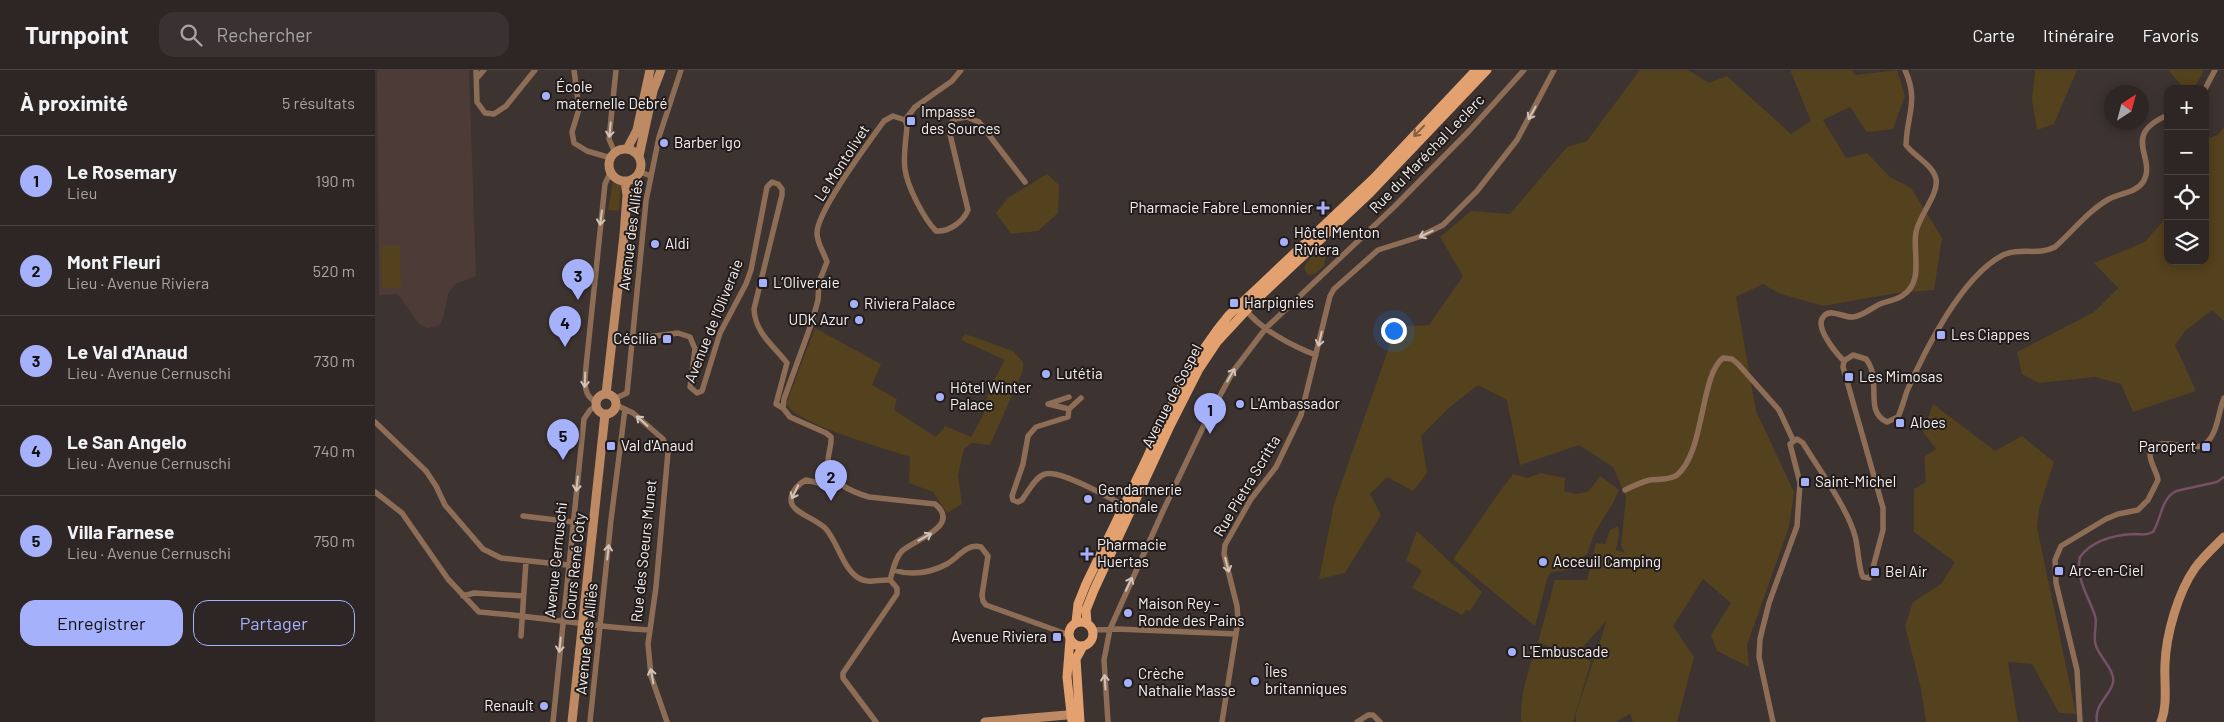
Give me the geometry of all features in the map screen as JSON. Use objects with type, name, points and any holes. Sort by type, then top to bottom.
[{"type":"main road","name":"Avenue de Sospel","points":[[1243,307],[1374,178],[1476,70]]},
{"type":"main road","name":"Avenue de Sospel","points":[[1090,626],[1086,610],[1093,590],[1163,422],[1192,366],[1210,338],[1370,193],[1425,138],[1487,70]]},
{"type":"main road","name":"Avenue de Sospel","points":[[1076,622],[1081,594],[1128,507]]},
{"type":"main road","points":[[1076,622],[1090,626],[1090,642],[1083,646],[1076,659],[1076,718],[1067,677],[1070,627],[1076,622]]},
{"type":"main road","points":[[1069,637],[1075,644],[1083,646]]},
{"type":"street","points":[[476,70],[477,102],[485,113],[494,114],[506,106],[535,70]]},
{"type":"street","points":[[477,78],[484,70]]},
{"type":"street","points":[[574,70],[579,108],[572,132],[574,143],[587,151],[613,155],[627,149],[637,130],[650,70]]},
{"type":"street","points":[[616,70],[609,139],[613,155],[611,171],[605,184],[586,367],[586,392],[599,411],[605,414],[611,412],[627,195],[625,181]]},
{"type":"street","points":[[611,171],[619,180],[625,181],[634,179],[640,172],[639,156],[653,91],[661,70]]},
{"type":"street","name":"Avenue des Alliés","points":[[612,399],[627,393],[646,201],[661,129],[681,70]]},
{"type":"street","points":[[961,70],[952,80],[915,107],[905,120],[907,126],[905,168],[907,179],[929,224],[936,231],[943,232],[961,221],[968,210],[949,130],[950,124],[955,119],[967,117],[979,122],[1025,182]]},
{"type":"street","name":"Rue du Maréchal Leclerc","points":[[1108,722],[1104,666],[1110,629],[1163,511],[1212,409],[1234,370],[1265,328],[1395,206],[1470,130],[1524,70]]},
{"type":"street","name":"Rue Pietra Scritta","points":[[1222,722],[1236,634],[1237,606],[1224,554],[1225,545],[1251,499],[1276,467],[1301,415],[1326,308],[1334,289],[1378,250],[1413,240],[1443,225],[1477,191],[1517,140],[1554,70]]},
{"type":"street","points":[[1793,440],[1797,439],[1803,443],[1852,525],[1859,552],[1860,573],[1863,577],[1869,578],[1883,530],[1883,508],[1856,418],[1843,362],[1822,331],[1820,324],[1825,314],[1831,312],[1851,318],[1861,315],[1879,304],[1902,296],[1909,289],[1917,266],[1915,235],[1918,223],[1937,184],[1936,176],[1930,168],[1911,152],[1907,145],[1913,97],[1912,86],[1905,70]]},
{"type":"street","points":[[2207,85],[2215,70]]},
{"type":"street","name":"Le Montolivet","points":[[783,408],[783,399],[816,311],[819,282],[827,262],[818,242],[819,224],[846,175],[884,121],[893,116],[905,120]]},
{"type":"street","points":[[1843,362],[1853,355],[1866,359],[1874,372],[1875,410],[1879,418],[1887,422],[1898,417],[1910,386],[1941,326],[1976,276],[1988,264],[2016,250],[2047,251],[2055,247],[2110,198],[2137,188],[2144,181],[2146,172],[2142,137],[2155,120],[2164,117]]},
{"type":"street","points":[[627,149],[639,156]]},
{"type":"street","points":[[640,172],[651,176]]},
{"type":"street","name":"Avenue de l'Oliveraie","points":[[632,339],[678,333],[690,337],[695,349],[690,388],[697,394],[702,391],[720,333],[746,284],[751,270],[767,187],[772,182],[778,184],[782,189],[782,195],[754,308],[755,320],[761,333],[787,363],[776,401],[778,406],[783,408]]},
{"type":"street","points":[[1243,307],[1265,328],[1316,355]]},
{"type":"street","points":[[1625,490],[1649,480],[1675,476],[1683,468],[1703,415],[1712,371],[1723,358],[1731,359],[1739,364],[1779,410],[1793,440]]},
{"type":"street","points":[[596,404],[599,397],[612,399]]},
{"type":"street","points":[[1069,397],[1048,404],[1069,409]]},
{"type":"street","points":[[1081,398],[1069,409],[1068,417],[1036,427],[1028,436],[1023,464],[1012,496],[1013,500],[1018,502],[1022,500],[1042,475],[1053,473],[1076,481],[1128,507]]},
{"type":"street","points":[[2080,722],[2077,670],[2056,583],[2055,560],[2057,552],[2061,546],[2106,519],[2118,514],[2138,510],[2143,506],[2158,480],[2150,455],[2152,449],[2157,444],[2165,443],[2194,448],[2205,443],[2215,429],[2224,398]]},
{"type":"street","name":"Rue des Soeurs Munet","points":[[612,399],[633,413],[663,439],[669,452],[656,587],[648,644],[651,676],[667,722]]},
{"type":"street","name":"Avenue Cernuschi","points":[[553,722],[583,419],[596,404]]},
{"type":"street","points":[[783,408],[790,417],[826,432],[831,437],[828,470],[835,480],[859,494],[869,497],[929,503],[940,508],[943,515],[942,522],[934,532],[903,550],[897,559],[890,580]]},
{"type":"street","name":"Avenue des Alliés","points":[[590,722],[604,627],[611,520],[625,409]]},
{"type":"street","name":"Cours René Coty","points":[[572,722],[605,414]]},
{"type":"street","points":[[375,422],[426,471],[437,486],[445,505],[483,549],[493,556],[567,566]]},
{"type":"street","points":[[1773,722],[1759,657],[1760,639],[1769,603],[1797,526],[1800,483],[1790,448],[1793,440]]},
{"type":"street","points":[[835,480],[827,485],[806,480],[795,488],[791,503],[794,508],[818,521],[826,529],[857,576],[872,582],[882,579],[890,580],[897,588],[897,594],[843,673],[843,678],[876,722]]},
{"type":"street","points":[[375,492],[402,513],[447,579],[479,612],[563,620],[575,624],[583,623],[604,627],[650,630]]},
{"type":"street","points":[[523,516],[573,522]]},
{"type":"street","points":[[2161,722],[2165,708],[2166,648],[2170,629],[2187,582],[2195,568],[2224,537]]},
{"type":"street","points":[[893,570],[911,574],[932,570],[948,563],[969,547],[981,546],[989,556],[982,595],[986,605],[1069,637]]},
{"type":"street","points":[[521,636],[526,561]]},
{"type":"street","points":[[463,596],[474,593],[523,596]]},
{"type":"street","points":[[1090,626],[1110,629],[1236,634]]},
{"type":"street","points":[[1357,722],[1368,715],[1373,715],[1380,722]]},
{"type":"street","points":[[985,722],[1076,718]]},
{"type":"shaded area","points":[[377,70],[469,70],[476,276],[455,284],[448,294],[444,315],[439,326],[427,328],[418,323],[398,294],[379,295]]},
{"type":"shaded area","points":[[1640,70],[1688,70],[1709,83],[1727,76],[1791,134],[1811,121],[1790,70],[1852,70],[1855,75],[1897,70],[1905,96],[1893,129],[1867,132],[1850,107],[1823,120],[1846,158],[1867,153],[1890,177],[1911,188],[1942,238],[1934,290],[1897,293],[1823,306],[1778,293],[1763,284],[1736,297],[1756,411],[1794,492],[1789,527],[1747,645],[1749,667],[1717,651],[1711,635],[1731,603],[1703,579],[1673,626],[1694,657],[1677,722],[1633,722],[1630,714],[1615,722],[1576,722],[1576,713],[1607,620],[1581,649],[1591,662],[1573,722],[1521,722],[1525,685],[1536,648],[1558,655],[1567,654],[1538,642],[1555,580],[1587,580],[1596,543],[1605,544],[1610,530],[1618,526],[1619,534],[1616,550],[1625,553],[1621,546],[1626,497],[1613,467],[1579,445],[1520,465],[1507,400],[1478,385],[1450,407],[1421,436],[1427,473],[1413,491],[1387,477],[1370,494],[1381,515],[1345,573],[1319,579],[1334,504],[1396,327],[1429,325],[1463,276],[1440,237],[1471,211],[1510,214],[1567,147],[1587,141]]},
{"type":"shaded area","points":[[2035,70],[2077,70],[2054,124],[2037,130],[2032,99]]},
{"type":"shaded area","points":[[2168,70],[2204,70],[2196,85],[2181,85]]},
{"type":"shaded area","points":[[2224,127],[2224,321],[2212,310],[2185,331],[2175,345],[2196,391],[2133,412],[2121,384],[2095,377],[2039,383],[2022,374],[2017,352],[2094,312],[2118,288],[2094,263],[2145,242],[2164,220],[2164,265],[2209,265],[2209,138],[2218,135]]},
{"type":"shaded area","points":[[1047,174],[1059,185],[1058,213],[1038,231],[1011,234],[996,213],[1008,198]]},
{"type":"shaded area","points":[[613,181],[621,185],[619,211],[608,210]]},
{"type":"shaded area","points":[[381,246],[400,246],[401,288],[382,288]]},
{"type":"shaded area","points":[[1321,254],[1326,257],[1324,266],[1315,274],[1308,275],[1304,269],[1310,258]]},
{"type":"shaded area","points":[[815,328],[881,364],[872,385],[897,399],[894,410],[936,437],[945,426],[971,437],[983,415],[989,389],[1005,360],[961,340],[965,334],[1013,351],[1023,362],[1023,371],[990,445],[972,443],[964,449],[958,475],[962,504],[947,513],[933,492],[909,483],[910,457],[824,428],[794,412],[786,404]]},
{"type":"shaded area","points":[[1933,404],[1995,451],[2022,436],[2054,462],[2039,509],[2037,527],[2076,714],[2059,713],[2032,664],[2008,662],[2018,722],[1926,722],[1921,689],[1905,626],[1913,602],[1941,584],[1955,562],[1914,532],[1914,489],[1926,482],[1924,457],[1936,449],[1923,432]]},
{"type":"shaded area","points":[[1541,473],[1565,478],[1564,491],[1576,494],[1588,492],[1600,476],[1619,490],[1595,532],[1587,554],[1580,559],[1572,559],[1568,570],[1551,572],[1547,579],[1535,626],[1453,559],[1513,474],[1527,478]]},
{"type":"shaded area","points":[[1417,531],[1482,592],[1470,611],[1466,610],[1462,615],[1412,588],[1422,571],[1406,560]]},
{"type":"waterway","points":[[2097,722],[2098,709],[2111,688],[2113,677],[2095,642],[2096,620],[2081,580],[2079,572],[2080,557],[2085,551],[2104,540],[2118,536],[2153,532],[2164,504],[2176,491],[2217,482],[2224,477]]},
{"type":"place","name":"École maternelle Debré","points":[[546,96]]},
{"type":"place","name":"Impasse des Sources","points":[[911,121]]},
{"type":"place","name":"Barber Igo","points":[[664,143]]},
{"type":"place","name":"Pharmacie Fabre Lemonnier","points":[[1323,208]]},
{"type":"place","name":"Hôtel Menton Riviera","points":[[1284,242]]},
{"type":"place","name":"Aldi","points":[[655,244]]},
{"type":"place","name":"L’Oliveraie","points":[[763,283]]},
{"type":"place","name":"Le Val d'Anaud","points":[[578,300]]},
{"type":"place","name":"Harpignies","points":[[1234,303]]},
{"type":"place","name":"Riviera Palace","points":[[854,304]]},
{"type":"place","name":"UDK Azur","points":[[859,320]]},
{"type":"place","name":"Les Ciappes","points":[[1941,335]]},
{"type":"place","name":"Cécilia","points":[[667,339]]},
{"type":"place","name":"Le San Angelo","points":[[565,347]]},
{"type":"place","name":"Lutétia","points":[[1046,374]]},
{"type":"place","name":"Les Mimosas","points":[[1849,377]]},
{"type":"place","name":"Hôtel Winter Palace","points":[[940,397]]},
{"type":"place","name":"L'Ambassador","points":[[1240,404]]},
{"type":"place","name":"Aloes","points":[[1900,423]]},
{"type":"place","name":"Le Rosemary","points":[[1210,434]]},
{"type":"place","name":"Val d'Anaud","points":[[611,446]]},
{"type":"place","name":"Paropert","points":[[2206,447]]},
{"type":"place","name":"Villa Farnese","points":[[563,460]]},
{"type":"place","name":"Saint-Michel","points":[[1805,482]]},
{"type":"place","name":"Gendarmerie nationale","points":[[1088,499]]},
{"type":"place","name":"Mont Fleuri","points":[[831,501]]},
{"type":"place","name":"Pharmacie Huertas","points":[[1087,554]]},
{"type":"place","name":"Acceuil Camping","points":[[1543,562]]},
{"type":"place","name":"Arc-en-Ciel","points":[[2059,571]]},
{"type":"place","name":"Bel Air","points":[[1875,572]]},
{"type":"place","name":"Maison Rey - Ronde des Pains","points":[[1128,613]]},
{"type":"place","name":"Avenue Riviera","points":[[1057,637]]},
{"type":"place","name":"L'Embuscade","points":[[1512,652]]},
{"type":"place","name":"Îles britanniques","points":[[1255,681]]},
{"type":"place","name":"Crèche Nathalie Masse","points":[[1128,683]]},
{"type":"place","name":"Renault","points":[[544,706]]}]
